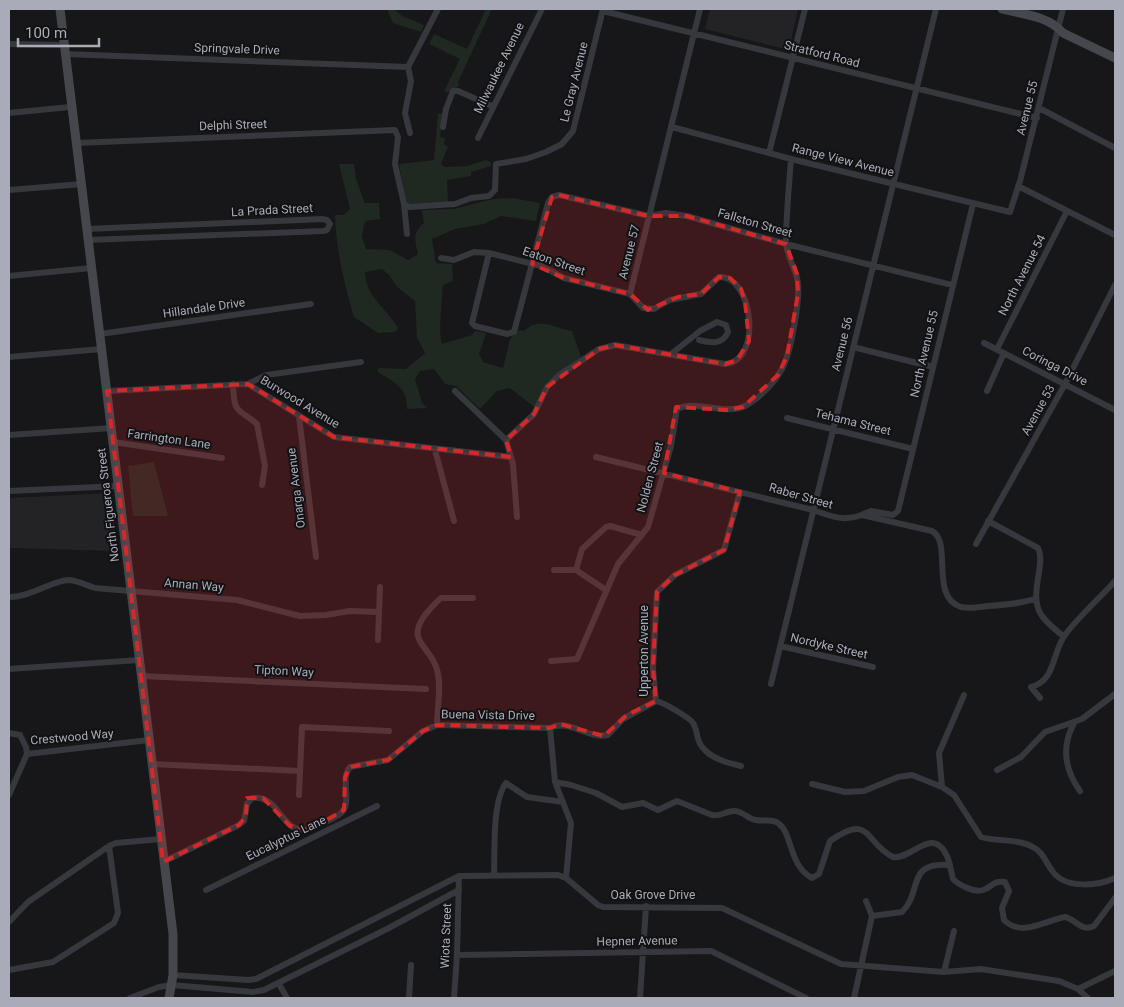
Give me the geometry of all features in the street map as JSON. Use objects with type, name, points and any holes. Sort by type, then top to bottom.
[{"type":"main road","name":"North Figueroa Street","points":[[60,9],[70,107],[82,184],[173,934],[173,975],[169,998]]},
{"type":"main road","points":[[1002,9],[1042,19],[1058,27],[1063,32],[1115,58]]},
{"type":"street","points":[[410,133],[405,113],[411,81],[408,67],[438,9]]},
{"type":"street","name":"Milwaukee Avenue","points":[[478,138],[492,106],[542,9]]},
{"type":"street","name":"Avenue 57","points":[[506,440],[534,414],[552,382],[572,365],[599,349],[615,345],[671,354],[716,364],[729,364],[736,360],[747,348],[749,341],[745,302],[741,289],[730,278],[719,276],[701,294],[678,297],[658,308],[648,310],[643,308],[630,294],[700,9]]},
{"type":"street","points":[[769,153],[805,9]]},
{"type":"street","name":"Avenue 56","points":[[771,684],[832,428],[936,9]]},
{"type":"street","name":"Avenue 55","points":[[1010,212],[1037,118],[1063,9]]},
{"type":"street","name":"Stratford Road","points":[[603,10],[1037,118]]},
{"type":"street","name":"Le Gray Avenue","points":[[404,204],[409,207],[455,204],[471,198],[489,196],[495,190],[494,172],[496,164],[526,159],[562,144],[576,126],[603,10]]},
{"type":"street","name":"Springvale Drive","points":[[9,44],[65,50],[408,67]]},
{"type":"street","points":[[443,127],[446,109],[453,91],[458,91],[492,106]]},
{"type":"street","points":[[9,113],[70,107]]},
{"type":"street","points":[[1039,108],[1115,148]]},
{"type":"street","name":"Range View Avenue","points":[[672,127],[790,159],[1010,212]]},
{"type":"street","name":"Delphi Street","points":[[76,143],[392,130],[397,133],[395,164],[404,204]]},
{"type":"street","name":"Nolden Street","points":[[552,661],[577,659],[618,564],[648,527],[664,473],[678,409],[688,406],[727,410],[743,407],[769,386],[783,368],[788,356],[798,294],[797,274],[786,244],[790,159]]},
{"type":"street","points":[[9,190],[82,184]]},
{"type":"street","points":[[1018,186],[1115,235]]},
{"type":"street","name":"Fallston Street","points":[[532,264],[548,203],[552,197],[559,194],[649,216],[666,213],[687,216],[786,244],[952,285]]},
{"type":"street","points":[[404,204],[407,234]]},
{"type":"street","name":"North Avenue 55","points":[[862,514],[871,511],[893,515],[898,511],[973,204]]},
{"type":"street","name":"North Avenue 54","points":[[997,349],[1067,211]]},
{"type":"street","name":"La Prada Street","points":[[86,229],[322,219],[327,220],[330,224],[327,230],[323,231],[88,240]]},
{"type":"street","points":[[285,222],[286,231]]},
{"type":"street","points":[[239,223],[239,233]]},
{"type":"street","points":[[193,225],[194,235]]},
{"type":"street","points":[[148,226],[148,237]]},
{"type":"street","name":"Eaton Street","points":[[442,258],[454,260],[474,252],[489,253],[547,269],[564,278],[630,294]]},
{"type":"street","points":[[489,253],[472,323],[475,326],[507,334],[514,332],[532,264]]},
{"type":"street","points":[[9,276],[91,268]]},
{"type":"street","name":"Avenue 53","points":[[976,544],[1065,384],[1115,285]]},
{"type":"street","name":"Hillandale Drive","points":[[100,334],[311,304]]},
{"type":"street","points":[[671,354],[717,322],[726,325],[728,332],[724,339],[717,342],[700,340]]},
{"type":"street","name":"Coringa Drive","points":[[984,343],[1115,410]]},
{"type":"street","points":[[853,348],[933,367]]},
{"type":"street","points":[[9,357],[102,349]]},
{"type":"street","points":[[988,391],[1004,353]]},
{"type":"street","points":[[248,384],[266,375],[361,362]]},
{"type":"street","points":[[233,384],[234,404],[239,412],[257,424],[265,466],[262,485]]},
{"type":"street","name":"Burwood Avenue","points":[[107,391],[248,384],[340,439],[511,457]]},
{"type":"street","points":[[456,391],[506,440],[511,457],[517,517]]},
{"type":"street","name":"Onarga Avenue","points":[[299,416],[316,557]]},
{"type":"street","name":"Tehama Street","points":[[787,418],[913,449]]},
{"type":"street","points":[[9,435],[112,428]]},
{"type":"street","name":"Farrington Lane","points":[[113,442],[222,458]]},
{"type":"street","points":[[435,450],[454,521]]},
{"type":"street","name":"Raber Street","points":[[596,457],[845,519],[862,514],[936,533],[940,542],[946,592],[955,604],[961,607],[1020,603],[1035,599]]},
{"type":"street","points":[[9,492],[119,486]]},
{"type":"street","name":"Upperton Avenue","points":[[550,728],[560,724],[598,736],[608,735],[623,719],[656,701],[653,668],[657,592],[660,587],[675,575],[724,550],[740,492]]},
{"type":"street","points":[[988,521],[1038,548],[1041,560],[1035,599],[1043,618],[1063,636]]},
{"type":"street","points":[[576,570],[582,549],[601,531],[610,526],[642,535]]},
{"type":"street","points":[[554,570],[576,570],[606,590]]},
{"type":"street","name":"Annan Way","points":[[9,597],[33,594],[66,580],[77,581],[95,588],[237,600],[300,616],[326,615],[350,611],[379,612]]},
{"type":"street","points":[[1040,698],[1031,687],[1038,686],[1049,674],[1063,636],[1115,581]]},
{"type":"street","points":[[378,640],[380,587]]},
{"type":"street","points":[[437,725],[438,671],[429,653],[418,639],[417,630],[424,617],[441,598],[473,598]]},
{"type":"street","name":"Nordyke Street","points":[[780,646],[873,667]]},
{"type":"street","points":[[9,669],[139,660]]},
{"type":"street","name":"Tipton Way","points":[[141,676],[426,689]]},
{"type":"street","points":[[997,770],[1021,757],[1045,732],[1082,719],[1115,694]]},
{"type":"street","points":[[942,787],[938,753],[964,695]]},
{"type":"street","points":[[656,701],[662,702],[693,723],[699,743],[704,750],[718,759],[741,766]]},
{"type":"street","points":[[1074,723],[1068,734],[1066,755],[1073,781],[1080,792]]},
{"type":"street","name":"Buena Vista Drive","points":[[340,814],[346,806],[345,777],[350,767],[388,760],[423,731],[437,725],[550,728]]},
{"type":"street","points":[[300,795],[302,728],[389,731]]},
{"type":"street","points":[[173,975],[256,979],[459,876],[549,874],[566,878],[570,823],[555,782],[550,728]]},
{"type":"street","name":"Crestwood Way","points":[[9,734],[20,735],[26,747],[26,754],[150,740]]},
{"type":"street","points":[[9,795],[26,754]]},
{"type":"street","points":[[152,764],[300,771]]},
{"type":"street","points":[[812,784],[844,792],[864,791],[905,774],[920,777],[954,795],[981,836],[1030,845],[1045,857],[1054,874],[1068,882],[1092,884],[1115,878]]},
{"type":"street","points":[[555,782],[596,793],[622,806],[643,803],[662,809],[670,802],[676,801],[712,815],[717,816],[735,811],[757,820],[778,822],[783,827],[793,858],[812,878],[819,874],[830,842],[856,829],[869,833],[883,851],[893,857],[903,856],[924,843],[935,844],[945,852],[953,879],[969,888],[983,890],[994,882],[1005,882],[1009,891],[1002,913],[1004,920],[1014,927],[1040,926],[1065,917],[1079,927],[1090,928],[1094,926],[1115,898]]},
{"type":"street","points":[[494,874],[497,820],[500,798],[506,783],[527,797],[563,802]]},
{"type":"street","points":[[163,862],[239,825],[244,821],[248,800],[252,798],[263,798],[268,801],[290,826],[302,830],[309,830],[340,814],[344,821]]},
{"type":"street","name":"Eucalyptus Lane","points":[[206,890],[377,806]]},
{"type":"street","points":[[9,922],[28,902],[109,846],[116,843],[160,839]]},
{"type":"street","points":[[9,970],[52,962],[114,923],[118,913],[109,846]]},
{"type":"street","points":[[872,916],[902,912],[910,901],[921,872],[932,865],[950,865]]},
{"type":"street","name":"Wiota Street","points":[[454,998],[459,876]]},
{"type":"street","name":"Oak Grove Drive","points":[[566,878],[598,905],[722,908],[834,962],[860,966],[944,972],[981,969],[1047,978],[1078,989],[1088,998]]},
{"type":"street","points":[[130,998],[159,987],[172,986],[253,992],[279,984],[459,890]]},
{"type":"street","points":[[854,998],[872,916],[866,902]]},
{"type":"street","points":[[640,998],[646,906]]},
{"type":"street","points":[[944,972],[954,931]]},
{"type":"street","name":"Hepner Avenue","points":[[457,955],[643,952],[717,953],[806,998]]},
{"type":"street","points":[[409,998],[411,965]]},
{"type":"street","points":[[1078,989],[1115,971]]},
{"type":"street","points":[[279,984],[286,998]]},
{"type":"highlighted area","points":[[559,195],[649,216],[687,216],[786,244],[797,274],[798,294],[787,356],[778,375],[743,407],[727,410],[676,407],[664,473],[740,492],[724,550],[675,575],[657,592],[653,668],[656,701],[627,715],[604,736],[560,724],[550,728],[437,725],[423,731],[388,760],[350,767],[345,777],[344,810],[309,830],[290,826],[263,798],[247,798],[246,816],[239,825],[163,862],[107,391],[248,384],[334,437],[511,457],[506,440],[534,414],[547,387],[599,349],[615,345],[725,364],[737,360],[749,341],[745,302],[741,289],[730,278],[719,277],[701,294],[678,297],[648,310],[630,294],[564,278],[532,264],[552,197]]},
{"type":"shaded area","points":[[387,9],[394,9],[402,16],[424,25],[421,32],[393,23]]},
{"type":"shaded area","points":[[486,9],[492,9],[458,82],[459,86],[450,93],[444,91],[460,59],[429,44],[434,34],[467,49]]},
{"type":"shaded area","points":[[710,9],[798,9],[789,50],[705,29]]},
{"type":"shaded area","points":[[438,113],[443,114],[440,137],[445,138],[444,144],[448,147],[441,164],[445,167],[467,166],[486,160],[491,162],[491,166],[471,172],[471,176],[447,180],[448,203],[408,204],[399,164],[434,160]]},
{"type":"shaded area","points":[[339,164],[354,164],[356,179],[365,203],[379,203],[380,219],[365,221],[362,236],[366,249],[390,250],[408,260],[418,254],[415,237],[420,226],[424,223],[422,210],[454,209],[493,199],[512,198],[540,203],[536,221],[501,216],[484,224],[455,229],[432,239],[436,263],[452,264],[453,281],[443,285],[440,325],[442,344],[472,335],[475,331],[486,333],[479,354],[483,362],[503,368],[510,339],[519,330],[524,331],[536,324],[547,324],[572,331],[581,357],[558,374],[534,407],[510,388],[497,391],[480,409],[456,386],[445,384],[434,369],[420,371],[415,379],[422,403],[427,408],[407,409],[405,395],[402,390],[394,382],[377,371],[379,368],[406,369],[425,353],[417,338],[415,301],[397,287],[389,275],[382,269],[365,272],[366,281],[373,296],[398,328],[395,332],[378,333],[354,317],[341,267],[337,241],[335,215],[344,215],[350,209]]},
{"type":"shaded area","points":[[154,462],[168,516],[133,516],[128,466]]},
{"type":"shaded area","points":[[110,493],[117,551],[9,548],[9,498]]}]
